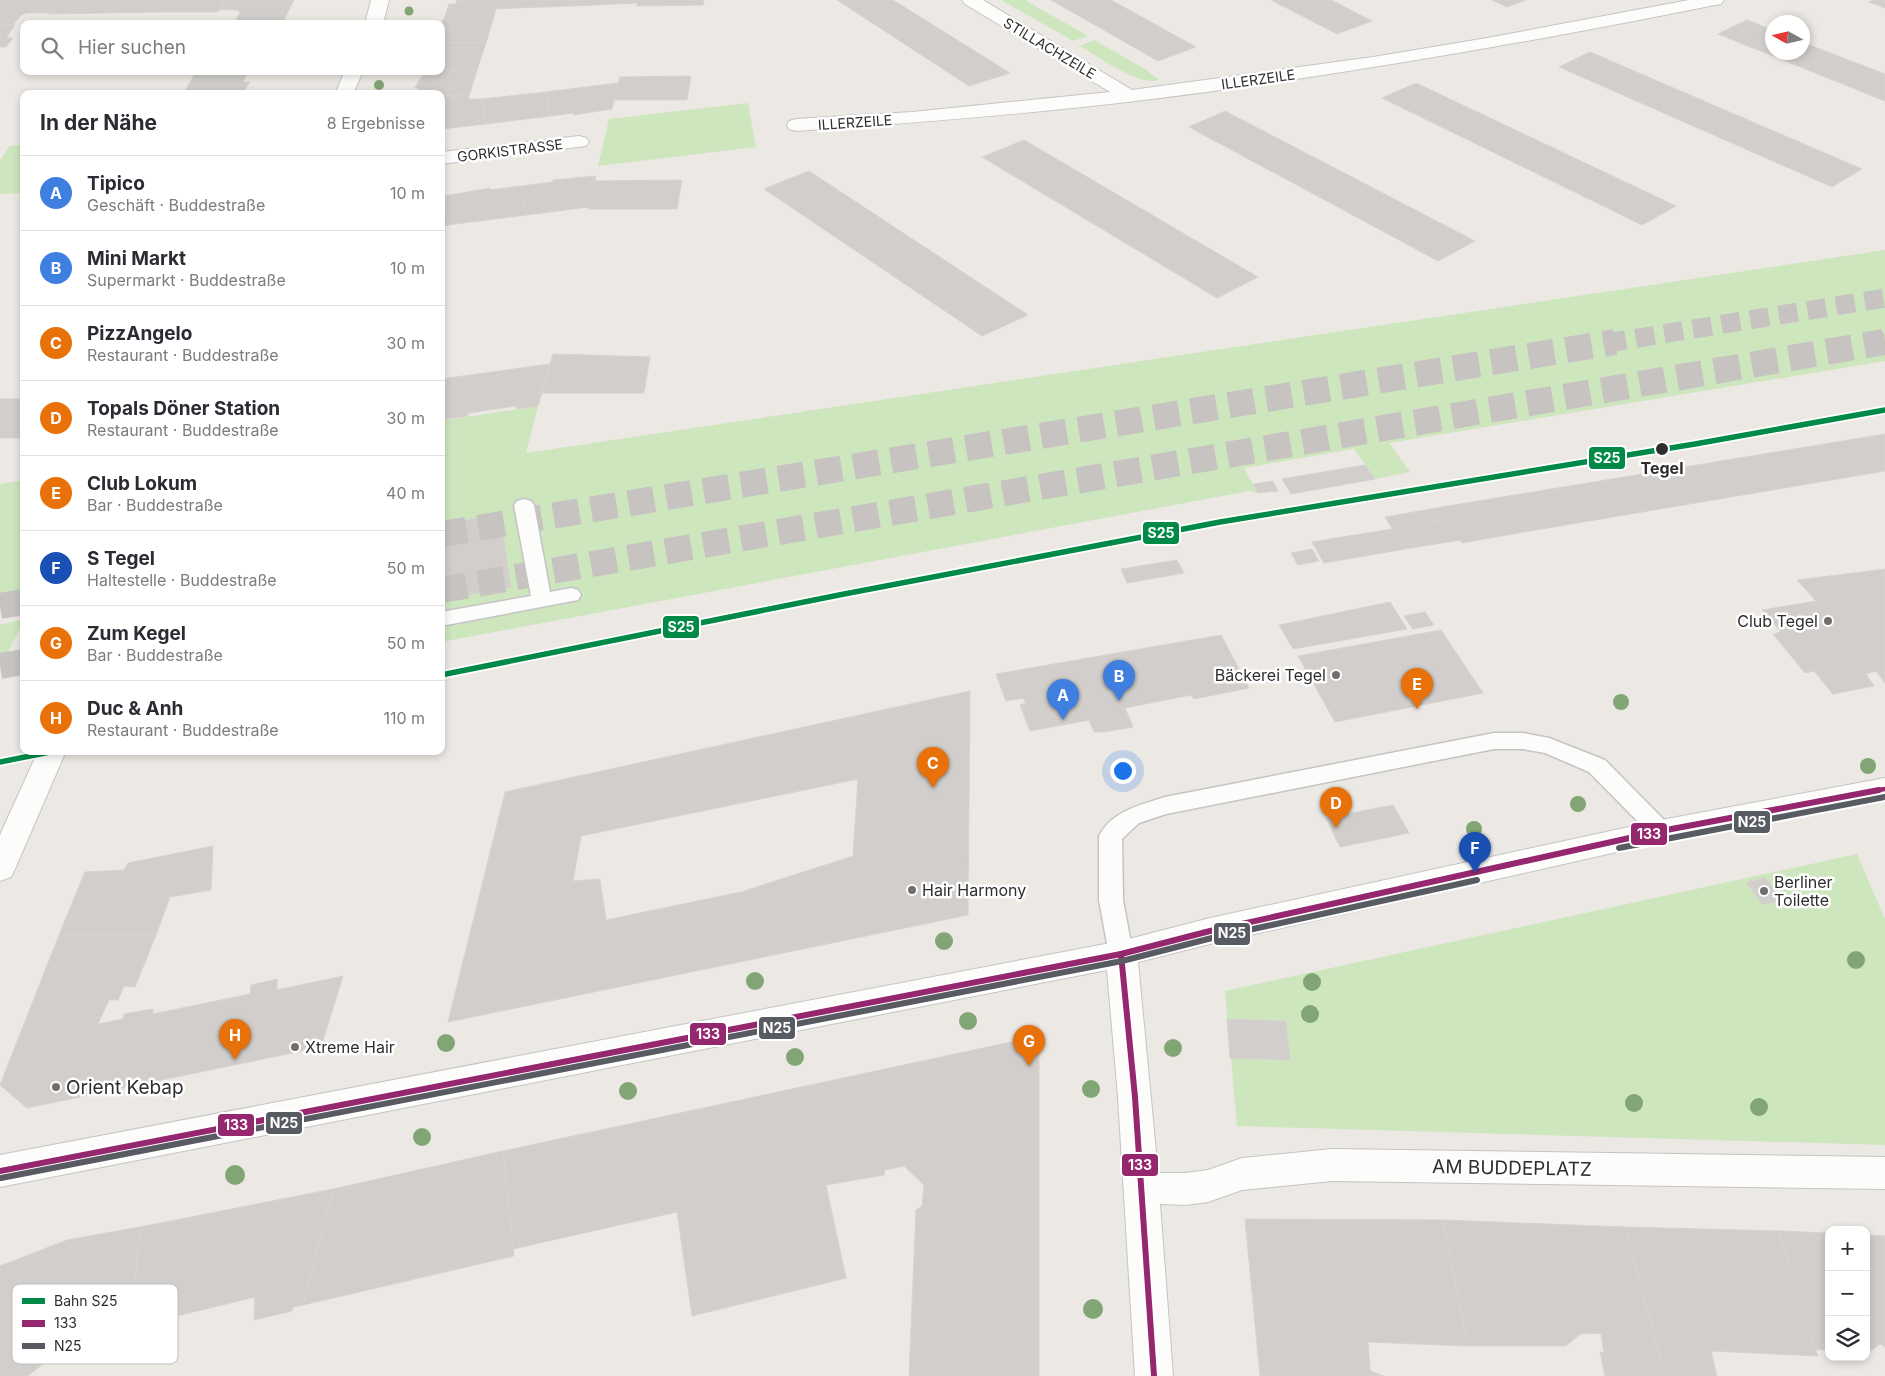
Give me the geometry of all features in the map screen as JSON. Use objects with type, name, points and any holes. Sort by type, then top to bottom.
[{"type":"street","points":[[375,20],[380,0]]},
{"type":"street","name":"STILLACHZEILE","points":[[971,0],[1129,96]]},
{"type":"street","name":"ILLERZEILE","points":[[796,126],[884,120],[1129,96],[1249,81],[1444,50],[1716,0]]},
{"type":"street","points":[[346,90],[352,75]]},
{"type":"street","name":"GORKISTRASSE","points":[[445,158],[579,142]]},
{"type":"street","points":[[0,869],[50,755]]},
{"type":"street","points":[[0,1171],[1121,954],[1210,931],[1661,831],[1885,789]]},
{"type":"street","points":[[1121,954],[1135,1097],[1154,1376]]},
{"type":"street","name":"AM BUDDEPLATZ","points":[[1142,1188],[1193,1188],[1208,1186],[1242,1174],[1332,1165],[1885,1173]]},
{"type":"lane","points":[[524,505],[542,601]]},
{"type":"lane","points":[[445,618],[571,595]]},
{"type":"lane","points":[[1121,954],[1111,900],[1110,836],[1131,817],[1165,806],[1494,740],[1523,741],[1549,746],[1597,766],[1661,831]]},
{"type":"green space","points":[[1001,0],[1025,0],[1088,36],[1073,41]]},
{"type":"green space","points":[[1094,40],[1145,69],[1159,80],[1151,81],[1130,75],[1080,46]]},
{"type":"green space","points":[[748,103],[756,147],[598,166],[609,119]]},
{"type":"green space","points":[[20,145],[20,193],[0,194],[0,160],[10,146]]},
{"type":"green space","points":[[1885,250],[1885,361],[1389,443],[1410,472],[1375,479],[1354,449],[1244,468],[1258,493],[1249,491],[445,641],[445,599],[511,587],[500,514],[445,523],[445,420],[538,406],[526,453]]},
{"type":"green space","points":[[20,481],[20,592],[0,595],[0,484]]},
{"type":"green space","points":[[20,620],[20,628],[0,669],[0,625]]},
{"type":"green space","points":[[1857,854],[1885,919],[1885,1145],[1237,1126],[1225,991]]},
{"type":"building","points":[[0,0],[59,0],[50,13],[27,13],[21,15],[13,25],[0,25]]},
{"type":"building","points":[[59,0],[115,0],[106,13],[49,14]]},
{"type":"building","points":[[115,0],[169,0],[161,12],[106,13]]},
{"type":"building","points":[[169,0],[225,0],[218,12],[161,12]]},
{"type":"building","points":[[225,0],[294,0],[284,20],[236,20],[240,13],[238,10],[220,10]]},
{"type":"building","points":[[457,0],[516,0],[514,8],[496,9],[494,16],[445,16],[449,4],[456,4]]},
{"type":"building","points":[[516,0],[572,0],[571,6],[514,8]]},
{"type":"building","points":[[572,0],[638,0],[637,3],[571,6]]},
{"type":"building","points":[[638,0],[704,0],[703,5],[637,6]]},
{"type":"building","points":[[837,0],[893,0],[1010,73],[969,86]]},
{"type":"building","points":[[1051,0],[1111,0],[1196,47],[1158,61]]},
{"type":"building","points":[[1271,0],[1331,0],[1372,21],[1337,34]]},
{"type":"building","points":[[1492,0],[1526,0],[1507,7]]},
{"type":"building","points":[[1872,0],[1885,0],[1885,8],[1869,2]]},
{"type":"building","points":[[445,16],[494,16],[486,43],[445,43],[445,20],[443,20]]},
{"type":"building","points":[[1747,20],[1765,27],[1765,53],[1718,34]]},
{"type":"building","points":[[0,25],[15,25],[6,38],[13,38],[6,47],[0,47]]},
{"type":"building","points":[[445,43],[486,43],[477,70],[445,71]]},
{"type":"building","points":[[1810,45],[1885,74],[1885,101],[1783,60],[1810,60]]},
{"type":"building","points":[[1590,52],[1862,169],[1832,187],[1559,67]]},
{"type":"building","points":[[477,70],[469,96],[445,95],[445,90],[418,90],[419,88],[415,88],[423,75],[445,75],[445,71]]},
{"type":"building","points":[[194,75],[246,75],[243,82],[250,82],[247,86],[187,88]]},
{"type":"building","points":[[691,76],[687,100],[614,100],[620,77]]},
{"type":"building","points":[[618,83],[612,109],[574,115],[573,113],[550,116],[546,92]]},
{"type":"building","points":[[1416,83],[1676,206],[1642,225],[1382,98]]},
{"type":"building","points":[[247,86],[245,90],[186,90],[187,88]]},
{"type":"building","points":[[546,92],[550,116],[486,124],[482,99]]},
{"type":"building","points":[[445,96],[469,96],[468,99],[482,99],[486,124],[445,129]]},
{"type":"building","points":[[1225,111],[1475,241],[1438,261],[1189,127]]},
{"type":"building","points":[[1024,140],[1258,277],[1217,298],[982,157]]},
{"type":"building","points":[[809,171],[1028,315],[982,336],[764,189]]},
{"type":"building","points":[[596,176],[589,207],[526,215],[521,186],[553,182],[553,180]]},
{"type":"building","points":[[682,180],[677,209],[588,209],[594,181]]},
{"type":"building","points":[[521,186],[526,215],[448,225],[445,196],[490,188],[490,190]]},
{"type":"building","points":[[445,196],[448,225],[445,225]]},
{"type":"building","points":[[553,354],[650,357],[644,393],[542,393]]},
{"type":"building","points":[[550,364],[538,406],[516,409],[516,406],[468,413],[468,416],[445,419],[445,378]]},
{"type":"building","points":[[0,399],[20,399],[20,438],[0,438]]},
{"type":"building","points":[[1885,434],[1885,471],[1524,532],[1506,509],[1456,518],[1448,506]]},
{"type":"building","points":[[1365,465],[1375,479],[1291,494],[1282,479]]},
{"type":"building","points":[[1711,477],[1720,487],[1694,492],[1685,481]]},
{"type":"building","points":[[1273,481],[1278,491],[1258,493],[1253,484]]},
{"type":"building","points":[[1448,506],[1456,518],[1403,526],[1417,547],[1405,549],[1385,517]]},
{"type":"building","points":[[1506,509],[1524,532],[1473,541],[1456,518]]},
{"type":"building","points":[[500,514],[511,587],[445,599],[445,523]]},
{"type":"building","points":[[1456,518],[1473,541],[1462,543],[1460,540],[1417,547],[1403,526]]},
{"type":"building","points":[[1392,529],[1405,549],[1324,563],[1312,542]]},
{"type":"building","points":[[1312,549],[1319,561],[1298,565],[1291,553]]},
{"type":"building","points":[[1177,560],[1184,573],[1127,583],[1121,569]]},
{"type":"building","name":"Club Tegel","points":[[1885,569],[1885,683],[1876,671],[1866,674],[1874,686],[1833,694],[1814,671],[1805,673],[1773,634],[1781,632],[1762,610],[1816,601],[1797,580]]},
{"type":"building","points":[[1390,602],[1407,629],[1293,649],[1279,625]]},
{"type":"building","points":[[1425,612],[1434,625],[1413,629],[1404,616]]},
{"type":"building","points":[[1441,630],[1483,693],[1335,722],[1298,656]]},
{"type":"building","points":[[1221,635],[1249,688],[1194,699],[1191,695],[1125,708],[1133,727],[1094,732],[1089,720],[1030,731],[1020,705],[1026,703],[1023,698],[1006,701],[996,674]]},
{"type":"building","points":[[970,691],[968,915],[448,1022],[505,792]],"holes":[[[858,779],[853,856],[741,892],[606,920],[600,879],[573,881],[581,836]]]},
{"type":"building","points":[[1393,805],[1409,833],[1340,847],[1326,818]]},
{"type":"building","points":[[213,846],[211,890],[170,897],[156,935],[59,935],[85,872],[124,870],[128,863]]},
{"type":"building","name":"Berliner Toilette","points":[[1765,878],[1782,900],[1763,905],[1746,882]]},
{"type":"building","points":[[59,935],[156,935],[135,987],[124,986],[118,1000],[109,1000],[98,1024],[123,1019],[124,1014],[153,1009],[153,1014],[250,994],[251,985],[277,979],[277,990],[343,976],[321,1047],[27,1108],[0,1085]]},
{"type":"building","points":[[1227,1019],[1286,1021],[1290,1060],[1230,1058]]},
{"type":"building","points":[[1039,1036],[1039,1376],[909,1376],[916,1210],[922,1206],[924,1185],[904,1166],[885,1170],[884,1175],[826,1185],[846,1278],[692,1316],[677,1212],[513,1249],[503,1151]]},
{"type":"building","points":[[503,1151],[514,1256],[303,1305],[333,1189]]},
{"type":"building","points":[[333,1189],[303,1305],[293,1307],[292,1311],[254,1320],[255,1297],[178,1316],[178,1284],[135,1284],[140,1227]]},
{"type":"building","points":[[1245,1219],[1443,1220],[1468,1346],[1368,1342],[1370,1371],[1384,1376],[1260,1376]]},
{"type":"building","points":[[1443,1220],[1625,1227],[1665,1376],[1605,1376],[1600,1352],[1604,1353],[1601,1333],[1580,1334],[1566,1346],[1468,1346]]},
{"type":"building","points":[[140,1227],[135,1284],[12,1284],[12,1364],[43,1364],[28,1376],[0,1376],[0,1266],[67,1240]]},
{"type":"building","points":[[1625,1227],[1779,1231],[1818,1356],[1711,1351],[1717,1376],[1665,1376]]},
{"type":"building","points":[[1779,1231],[1825,1233],[1825,1350],[1815,1349]]},
{"type":"building","points":[[1870,1235],[1885,1236],[1885,1347],[1880,1344],[1870,1352]]},
{"type":"tunnel","points":[[1607,343],[1885,298]]},
{"type":"tunnel","points":[[445,533],[1615,342]]},
{"type":"tunnel","points":[[445,589],[1881,342]]},
{"type":"tunnel","points":[[1877,343],[1881,342]]},
{"type":"tunnel","points":[[0,606],[20,603]]},
{"type":"tunnel","points":[[0,666],[20,663]]},
{"type":"rail line","name":"S25","points":[[445,674],[839,595],[1220,522],[1695,444],[1885,410]]},
{"type":"rail line","name":"S25","points":[[0,762],[35,755]]},
{"type":"transit line","name":"133","points":[[0,1171],[1121,954],[1210,931],[1661,831],[1885,789]]},
{"type":"transit line","name":"N25","points":[[1619,848],[1885,797]]},
{"type":"transit line","name":"N25","points":[[1,1178],[1122,961],[1212,938],[1477,880]]},
{"type":"transit line","name":"133","points":[[1121,954],[1135,1097],[1154,1376]]},
{"type":"place","name":"Tegel","points":[[1662,449]]},
{"type":"place","name":"Club Tegel","points":[[1828,621]]},
{"type":"place","name":"Bäckerei Tegel","points":[[1336,675]]},
{"type":"place","name":"Mini Markt","points":[[1119,701]]},
{"type":"place","name":"Club Lokum","points":[[1417,709]]},
{"type":"place","name":"Tipico","points":[[1063,720]]},
{"type":"place","name":"PizzAngelo","points":[[933,788]]},
{"type":"place","name":"Topals Döner Station","points":[[1336,828]]},
{"type":"place","name":"S Tegel","points":[[1475,873]]},
{"type":"place","name":"Hair Harmony","points":[[912,890]]},
{"type":"place","name":"Berliner Toilette","points":[[1764,891]]},
{"type":"place","name":"Xtreme Hair","points":[[295,1047]]},
{"type":"place","name":"Duc & Anh","points":[[235,1060]]},
{"type":"place","name":"Zum Kegel","points":[[1029,1066]]},
{"type":"place","name":"Orient Kebap","points":[[56,1087]]}]
